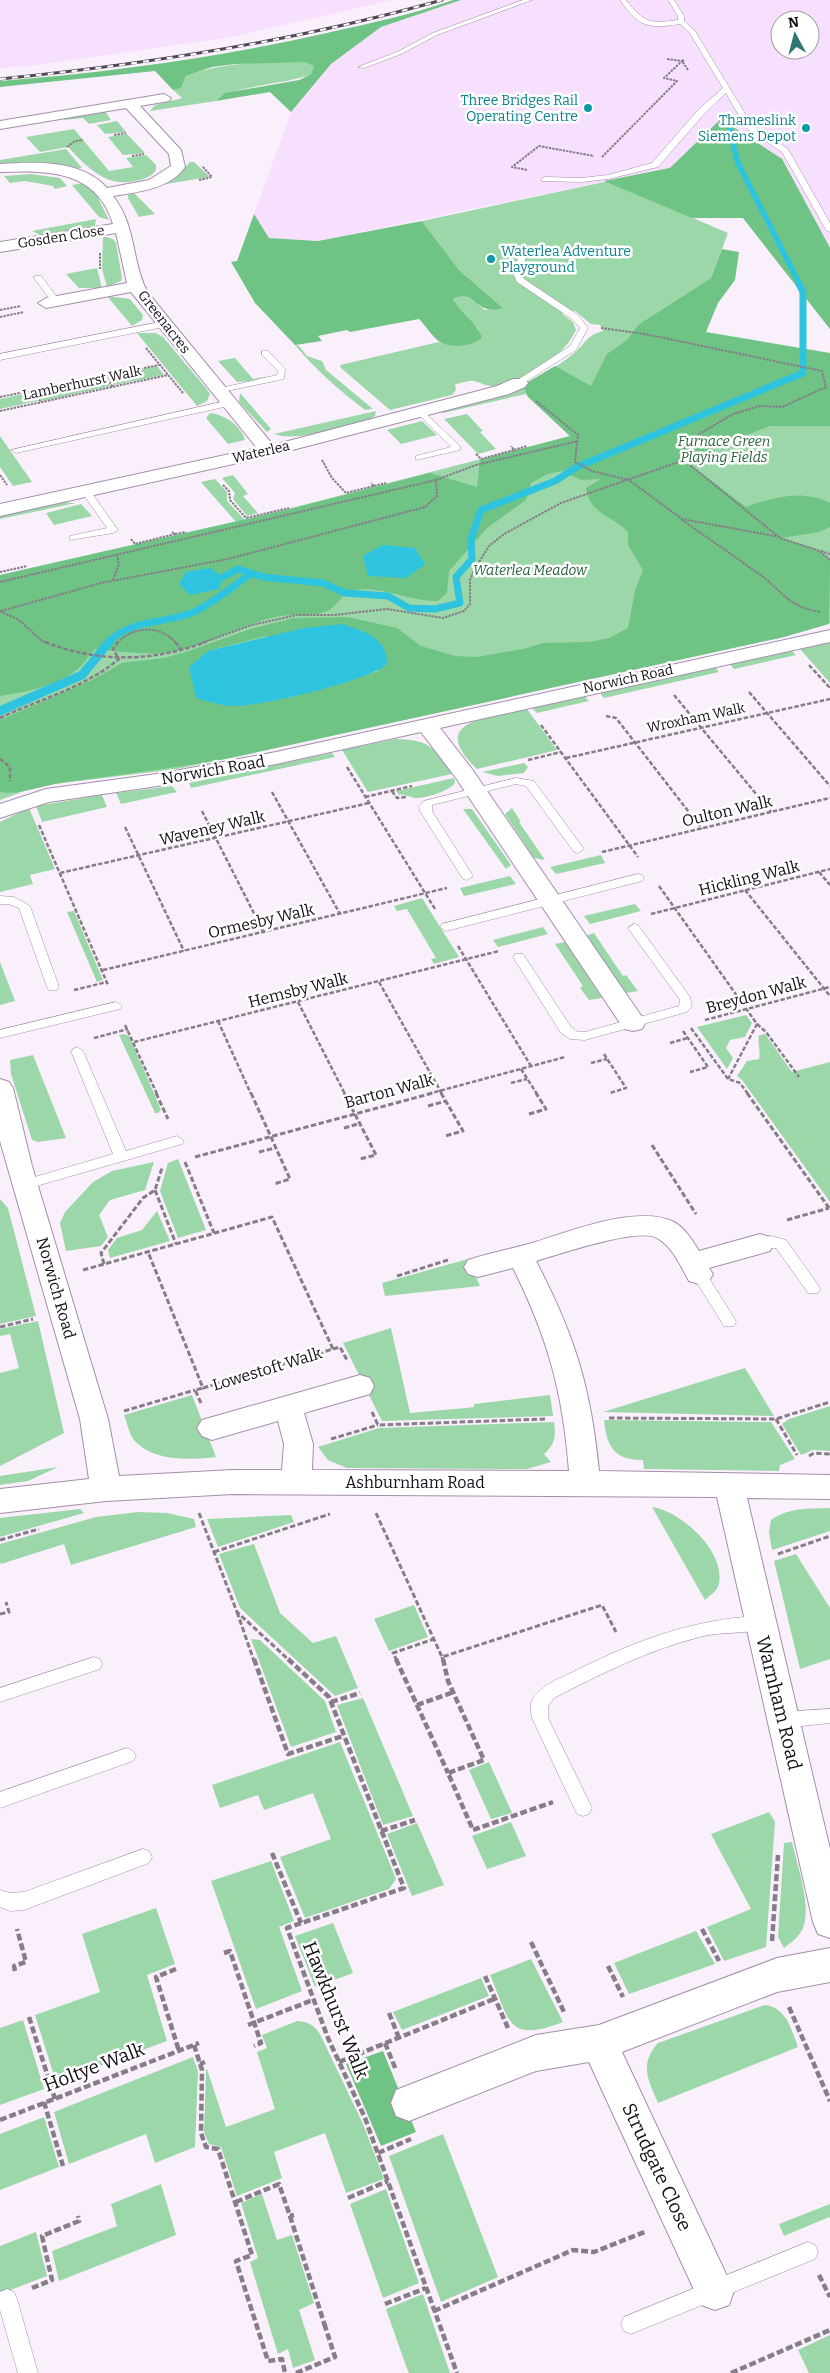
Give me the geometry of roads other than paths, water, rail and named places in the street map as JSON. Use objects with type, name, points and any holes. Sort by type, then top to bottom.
[{"type":"street","points":[[0,125],[164,98]]},
{"type":"street","points":[[105,193],[152,183],[168,176],[178,167],[176,153],[130,104]]},
{"type":"street","name":"Greenacres","points":[[0,168],[34,167],[67,171],[91,180],[105,193],[122,228],[136,286],[269,450]]},
{"type":"street","name":"Gosden Close","points":[[0,247],[122,228]]},
{"type":"street","points":[[51,302],[136,286]]},
{"type":"street","name":"Waterlea","points":[[0,510],[269,450],[420,410],[472,391],[525,389]]},
{"type":"street","name":"Norwich Road","points":[[0,811],[46,796],[193,774],[334,746],[426,724],[830,636]]},
{"type":"street","points":[[426,724],[550,900],[633,1023]]},
{"type":"street","name":"Norwich Road","points":[[0,1088],[15,1174],[53,1279],[94,1419],[106,1489]]},
{"type":"street","points":[[478,1268],[623,1228],[650,1225],[663,1229],[673,1235],[696,1268],[760,1244]]},
{"type":"street","points":[[520,1256],[544,1301],[565,1358],[573,1388],[585,1482]]},
{"type":"street","points":[[212,1428],[360,1386]]},
{"type":"street","points":[[287,1406],[298,1434],[301,1448],[296,1482]]},
{"type":"street","name":"Ashburnham Road","points":[[0,1501],[106,1489],[188,1484],[296,1482],[585,1482],[830,1487]]},
{"type":"street","name":"Warnham Road","points":[[729,1484],[759,1623],[830,1922]]},
{"type":"street","points":[[410,2103],[536,2054],[590,2045],[777,1975],[830,1965]]},
{"type":"street","name":"Strudgate Close","points":[[590,2045],[680,2218],[715,2292]]},
{"type":"lane","points":[[362,67],[399,53],[435,34],[529,0]]},
{"type":"lane","points":[[623,0],[643,27],[681,22],[692,31],[748,126],[784,151],[830,230]]},
{"type":"lane","points":[[671,0],[681,16],[681,22]]},
{"type":"lane","points":[[545,179],[599,178],[655,165],[702,111],[726,89]]},
{"type":"lane","points":[[523,254],[516,273],[520,280],[575,317],[584,328],[573,348],[525,389]]},
{"type":"lane","points":[[38,278],[51,302]]},
{"type":"lane","points":[[0,357],[165,324]]},
{"type":"lane","points":[[16,450],[225,397],[282,377],[282,371],[265,353]]},
{"type":"lane","points":[[419,458],[457,448],[420,410]]},
{"type":"lane","points":[[73,538],[113,530],[86,491]]},
{"type":"lane","points":[[467,876],[425,806],[432,800],[516,781],[530,783],[578,849]]},
{"type":"lane","points":[[446,926],[638,878]]},
{"type":"lane","points":[[0,900],[10,900],[24,906],[53,987]]},
{"type":"lane","points":[[519,957],[566,1030],[574,1036],[592,1034],[679,1010],[686,1006],[686,1000],[634,928]]},
{"type":"lane","points":[[0,1034],[116,1006]]},
{"type":"lane","points":[[77,1051],[121,1156]]},
{"type":"lane","points":[[15,1174],[121,1156],[177,1141]]},
{"type":"lane","points":[[760,1244],[772,1241],[781,1244],[813,1289]]},
{"type":"lane","points":[[696,1268],[729,1322]]},
{"type":"lane","points":[[580,1801],[540,1718],[539,1704],[548,1693],[627,1653],[692,1629],[719,1624],[759,1623]]},
{"type":"lane","points":[[0,1695],[94,1664]]},
{"type":"lane","points":[[782,1720],[830,1716]]},
{"type":"lane","points":[[0,1800],[127,1756]]},
{"type":"lane","points":[[5,1900],[24,1901],[143,1857]]},
{"type":"lane","points":[[631,2324],[715,2292],[808,2252]]},
{"type":"lane","points":[[7,2299],[28,2373]]},
{"type":"water","points":[[383,545],[415,548],[425,564],[406,578],[368,576],[363,556]]},
{"type":"water","points":[[210,568],[223,577],[219,589],[190,595],[179,584],[186,572]]},
{"type":"water","points":[[343,624],[366,633],[379,642],[384,648],[387,664],[376,671],[336,685],[263,703],[230,706],[196,698],[189,667],[208,651],[304,628]]},
{"type":"waterway","points":[[727,119],[738,163],[800,285]]},
{"type":"waterway","points":[[223,577],[238,569],[263,577],[323,583],[345,593],[388,596],[409,608],[435,609],[460,603],[456,577],[472,559],[471,539],[481,510],[555,481],[577,467],[803,373],[803,292],[799,284]]},
{"type":"waterway","points":[[109,642],[116,635],[137,626],[194,612],[215,600],[249,575]]},
{"type":"waterway","points":[[0,711],[82,675],[109,642]]},
{"type":"railway","points":[[0,79],[112,66],[223,49],[333,28],[442,0]]},
{"type":"place","name":"Three Bridges Rail Operating Centre","points":[[588,108]]},
{"type":"place","name":"Thameslink Siemens Depot","points":[[806,128]]},
{"type":"place","name":"Waterlea Adventure Playground","points":[[491,259]]},
{"type":"park label","name":"Furnace Green Playing Fields","points":[[724,450]]},
{"type":"park label","name":"Waterlea Meadow","points":[[530,570]]}]
